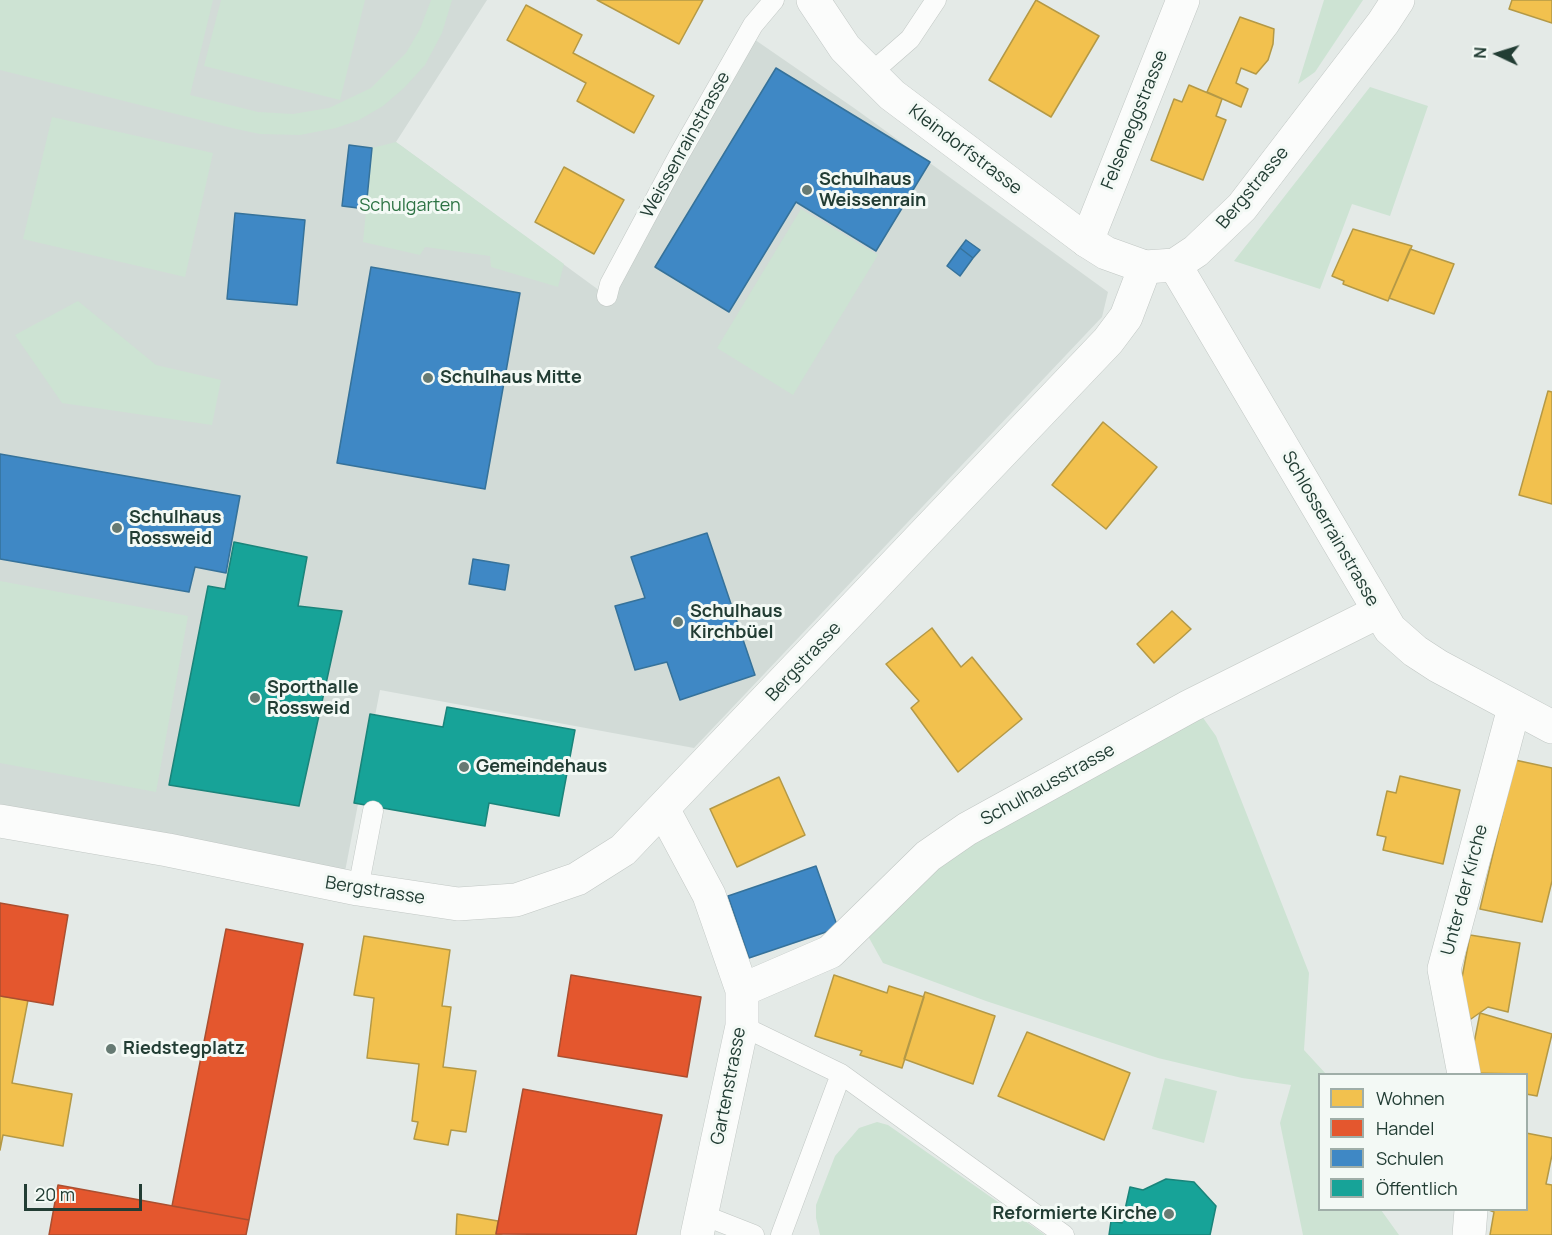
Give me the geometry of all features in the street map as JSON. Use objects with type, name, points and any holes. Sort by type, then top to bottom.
[{"type":"street","name":"Kleindorfstrasse","points":[[813,0],[845,48],[892,95],[1086,241],[1106,253],[1160,266]]},
{"type":"street","name":"Felseneggstrasse","points":[[1086,241],[1183,0]]},
{"type":"street","name":"Bergstrasse","points":[[0,822],[168,850],[358,890],[458,904],[516,900],[577,879],[624,850],[663,809],[1108,341],[1160,266],[1196,251],[1242,207],[1383,23],[1398,0]]},
{"type":"street","name":"Schlosserrainstrasse","points":[[1160,266],[1189,286],[1390,629],[1415,651],[1514,708],[1552,727]]},
{"type":"street","name":"Schulhausstrasse","points":[[742,990],[830,952],[928,856],[967,830],[1190,706],[1378,612]]},
{"type":"street","name":"Unter der Kirche","points":[[1464,1073],[1444,969],[1514,708]]},
{"type":"street","name":"Gartenstrasse","points":[[663,809],[708,895],[742,990],[742,1026],[700,1225]]},
{"type":"street","points":[[1469,1235],[1471,1211]]},
{"type":"lane","name":"Weissenrainstrasse","points":[[607,296],[610,284],[679,155],[753,25],[774,0]]},
{"type":"lane","points":[[870,74],[910,39],[936,0]]},
{"type":"lane","points":[[358,890],[373,811]]},
{"type":"lane","points":[[742,1026],[841,1074],[1064,1235]]},
{"type":"lane","points":[[781,1235],[841,1074]]},
{"type":"lane","points":[[700,1225],[754,1235]]},
{"type":"shaded area","points":[[0,0],[487,0],[396,142],[607,296],[748,35],[854,108],[1108,292],[1102,317],[694,748],[380,690],[342,887],[0,821]]},
{"type":"green space","points":[[0,0],[213,0],[190,95],[258,112],[293,114],[329,108],[371,88],[406,53],[420,29],[431,0],[452,0],[442,33],[425,65],[404,88],[383,106],[359,120],[336,128],[300,135],[260,134],[236,129],[0,70]]},
{"type":"green space","points":[[221,0],[365,0],[340,100],[204,66]]},
{"type":"green space","points":[[1324,0],[1363,0],[1315,72],[1298,84]]},
{"type":"green space","points":[[1370,87],[1428,106],[1390,216],[1352,204],[1320,289],[1234,261]]},
{"type":"green space","points":[[52,117],[213,153],[185,277],[23,239]]},
{"type":"green space","name":"Schulgarten","points":[[396,142],[564,264],[558,287],[491,267],[490,256],[425,247],[420,255],[363,242],[372,148]]},
{"type":"green space","points":[[801,209],[878,255],[793,395],[717,348]]},
{"type":"green space","points":[[78,301],[156,365],[221,380],[212,425],[62,403],[15,335]]},
{"type":"green space","points":[[0,581],[188,616],[156,792],[0,763]]},
{"type":"green space","points":[[1201,715],[1216,736],[1309,973],[1304,1050],[1325,1073],[1318,1073],[1318,1211],[1382,1211],[1399,1235],[1303,1235],[1280,1123],[1291,1085],[1242,1078],[1158,1058],[986,1001],[883,963],[868,936],[928,872],[976,838]]},
{"type":"green space","points":[[1165,1078],[1217,1091],[1204,1143],[1152,1129]]},
{"type":"green space","points":[[877,1122],[888,1125],[1045,1235],[820,1235],[816,1205],[835,1156],[859,1128]]},
{"type":"building: Wohnen","points":[[597,0],[703,0],[679,44]]},
{"type":"building: Wohnen","points":[[1036,0],[1099,36],[1051,117],[989,80]]},
{"type":"building: Wohnen","points":[[1512,0],[1552,0],[1552,23],[1509,9]]},
{"type":"building: Wohnen","points":[[526,5],[582,35],[573,53],[654,96],[634,133],[577,101],[586,83],[507,40]]},
{"type":"building: Wohnen","points":[[1240,17],[1274,29],[1273,44],[1268,60],[1256,74],[1241,68],[1236,83],[1248,89],[1241,107],[1207,92]]},
{"type":"building: Wohnen","points":[[1189,85],[1222,99],[1216,116],[1226,120],[1203,180],[1151,160],[1174,99],[1182,102]]},
{"type":"building: Wohnen","points":[[564,167],[624,200],[594,254],[535,222]]},
{"type":"building: Wohnen","points":[[1353,229],[1412,246],[1388,301],[1343,284],[1344,281],[1332,276]]},
{"type":"building: Wohnen","points":[[1410,249],[1454,264],[1434,314],[1389,298]]},
{"type":"building: Wohnen","points":[[1548,391],[1552,392],[1552,504],[1519,495]]},
{"type":"building: Wohnen","points":[[1103,422],[1157,467],[1106,529],[1052,485]]},
{"type":"building: Wohnen","points":[[1172,611],[1191,629],[1154,663],[1137,644]]},
{"type":"building: Wohnen","points":[[932,628],[961,667],[972,657],[1022,719],[958,772],[911,708],[919,701],[886,664]]},
{"type":"building: Wohnen","points":[[1515,760],[1552,768],[1552,881],[1542,922],[1480,909]]},
{"type":"building: Wohnen","points":[[1400,776],[1460,790],[1443,864],[1383,850],[1386,837],[1377,835],[1387,791],[1396,793]]},
{"type":"building: Wohnen","points":[[779,777],[805,835],[737,867],[710,809]]},
{"type":"building: Wohnen","points":[[1470,935],[1520,943],[1508,1012],[1488,1007],[1471,1019],[1460,1019],[1458,999]]},
{"type":"building: Wohnen","points":[[364,936],[450,950],[442,1006],[451,1007],[443,1067],[476,1071],[466,1132],[451,1130],[448,1145],[414,1139],[418,1122],[412,1121],[419,1064],[367,1058],[374,998],[354,995]]},
{"type":"building: Wohnen","points":[[834,975],[887,993],[889,986],[924,997],[902,1068],[860,1055],[862,1051],[815,1036]]},
{"type":"building: Wohnen","points":[[925,992],[995,1016],[973,1084],[904,1059]]},
{"type":"building: Wohnen","points":[[0,996],[28,1000],[12,1083],[72,1094],[63,1146],[3,1135],[0,1150]]},
{"type":"building: Wohnen","points":[[1480,1013],[1552,1034],[1537,1096],[1528,1094],[1528,1073],[1468,1073]]},
{"type":"building: Wohnen","points":[[1027,1032],[1130,1073],[1104,1140],[998,1096]]},
{"type":"building: Wohnen","points":[[1528,1133],[1552,1138],[1552,1155],[1546,1184],[1552,1185],[1552,1235],[1490,1235],[1494,1212],[1492,1211],[1528,1211]]},
{"type":"building: Wohnen","points":[[457,1214],[498,1221],[496,1234],[502,1235],[456,1235]]},
{"type":"building: Handel","points":[[0,903],[68,915],[53,1005],[0,996]]},
{"type":"building: Handel","points":[[226,929],[303,944],[249,1220],[172,1206]]},
{"type":"building: Handel","points":[[571,975],[701,997],[687,1077],[558,1056]]},
{"type":"building: Handel","points":[[523,1089],[662,1115],[636,1235],[496,1234]]},
{"type":"building: Handel","points":[[58,1185],[249,1220],[246,1235],[49,1235]]},
{"type":"building: Schulen","name":"Schulhaus Weissenrain","points":[[776,68],[930,162],[876,251],[796,202],[729,312],[655,267]]},
{"type":"building: Schulen","points":[[349,145],[372,148],[366,209],[342,206]]},
{"type":"building: Schulen","points":[[235,213],[305,220],[297,305],[227,299]]},
{"type":"building: Schulen","points":[[966,240],[980,250],[973,258],[960,248]]},
{"type":"building: Schulen","points":[[960,248],[973,258],[960,276],[947,266]]},
{"type":"building: Schulen","name":"Schulhaus Mitte","points":[[371,267],[520,293],[485,489],[337,463]]},
{"type":"building: Schulen","name":"Schulhaus Rossweid","points":[[0,454],[240,496],[226,573],[195,567],[189,592],[0,559]]},
{"type":"building: Schulen","name":"Schulhaus Kirchbüel","points":[[707,533],[755,675],[680,700],[667,662],[635,670],[615,606],[645,598],[631,557]]},
{"type":"building: Schulen","points":[[473,559],[509,565],[505,590],[469,584]]},
{"type":"building: Schulen","points":[[816,866],[838,928],[749,958],[728,896]]},
{"type":"building: Öffentlich","name":"Sporthalle Rossweid","points":[[234,542],[307,557],[298,606],[342,611],[299,806],[169,785],[208,586],[225,589]]},
{"type":"building: Öffentlich","name":"Gemeindehaus","points":[[447,707],[575,730],[559,816],[489,803],[485,826],[354,803],[370,714],[443,727]]},
{"type":"building: Öffentlich","name":"Reformierte Kirche","points":[[1166,1179],[1194,1182],[1216,1206],[1210,1235],[1109,1235],[1111,1221],[1122,1223],[1130,1187],[1143,1190]]},
{"type":"place","name":"Schulhaus Weissenrain","points":[[807,190]]},
{"type":"place","name":"Schulhaus Mitte","points":[[428,378]]},
{"type":"place","name":"Schulhaus Rossweid","points":[[117,528]]},
{"type":"place","name":"Schulhaus Kirchbüel","points":[[678,622]]},
{"type":"place","name":"Sporthalle Rossweid","points":[[255,698]]},
{"type":"place","name":"Gemeindehaus","points":[[464,767]]},
{"type":"place","name":"Riedstegplatz","points":[[111,1049]]},
{"type":"place","name":"Reformierte Kirche","points":[[1169,1214]]}]
